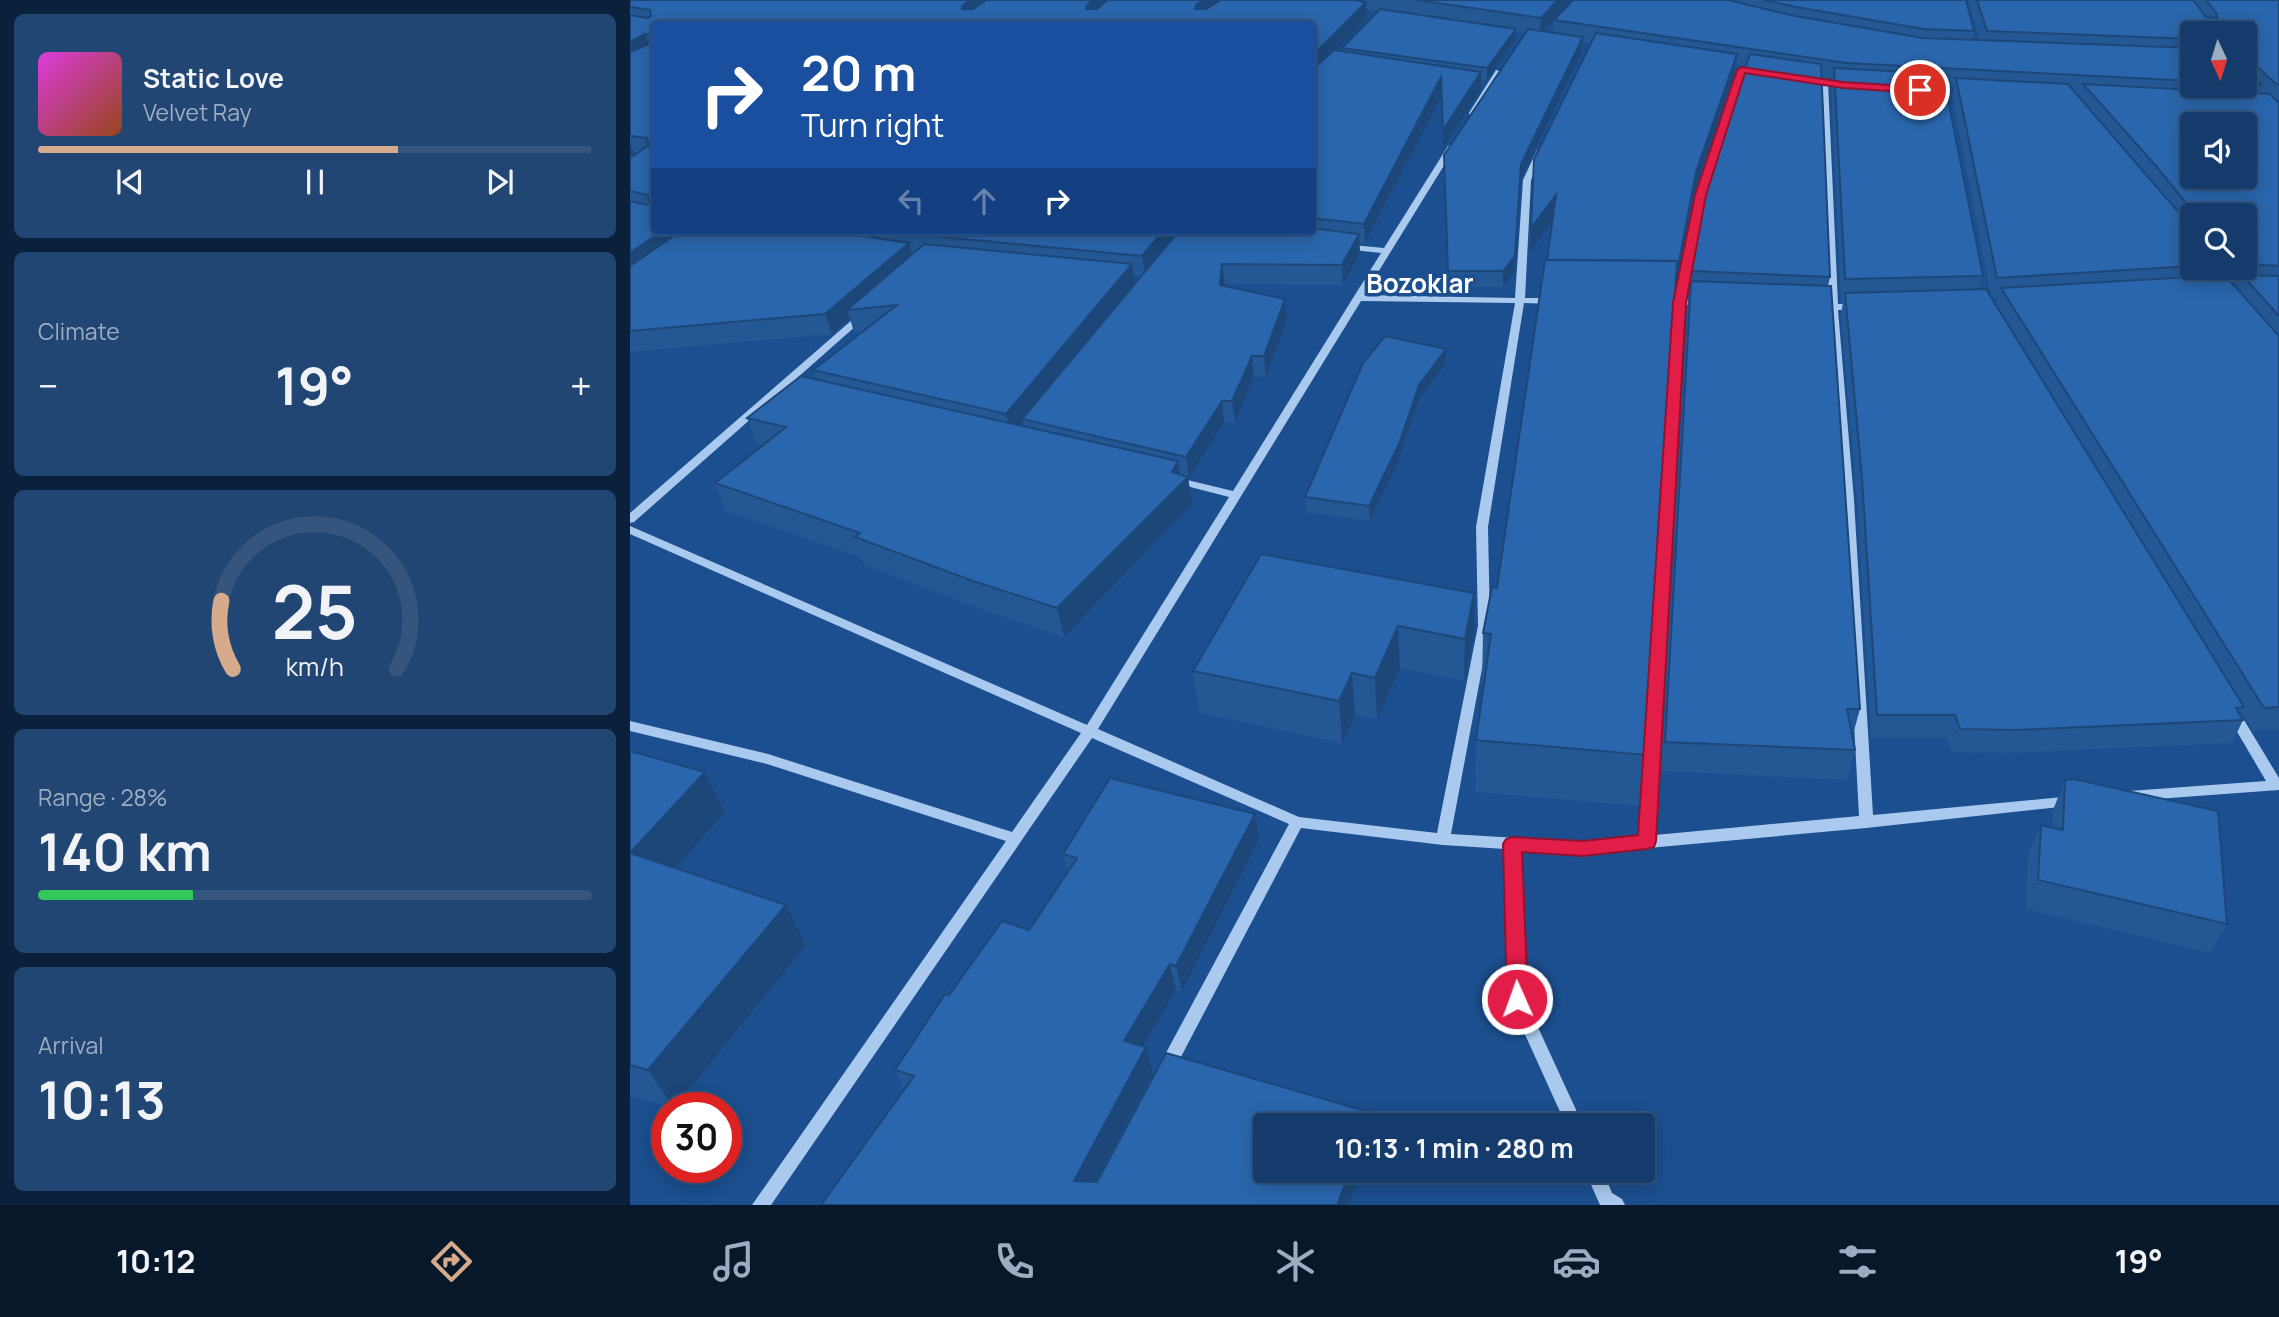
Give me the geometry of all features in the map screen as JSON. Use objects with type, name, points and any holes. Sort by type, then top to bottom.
[{"type":"street","points":[[761,1205],[1090,732],[1358,298],[1483,85],[1510,57]]},
{"type":"street","points":[[1728,68],[1755,72]]},
{"type":"street","points":[[1647,841],[1680,303],[1700,195],[1742,70]]},
{"type":"street","points":[[1810,80],[1828,83],[1833,308],[1849,514],[1866,822]]},
{"type":"street","points":[[1443,839],[1484,626],[1482,527],[1520,301],[1527,180],[1544,144]]},
{"type":"street","points":[[1334,245],[1386,251]]},
{"type":"street","points":[[1358,298],[1560,301]]},
{"type":"street","points":[[1653,302],[1721,304]]},
{"type":"street","points":[[630,519],[877,303]]},
{"type":"street","points":[[1805,307],[1875,307]]},
{"type":"street","points":[[777,389],[790,392]]},
{"type":"street","points":[[1159,477],[1236,495]]},
{"type":"street","points":[[630,530],[1297,822],[1443,839],[1583,848],[2091,799]]},
{"type":"street","points":[[2117,797],[2277,785],[2226,703]]},
{"type":"street","points":[[630,726],[768,759],[1014,838]]},
{"type":"street","points":[[1159,1082],[1297,822]]},
{"type":"street","points":[[1512,844],[1517,999],[1569,1113]]},
{"type":"street","points":[[1599,1183],[1606,1199],[1616,1205]]},
{"type":"building","points":[[630,0],[970,0],[962,9],[973,9],[987,0],[1093,0],[1086,9],[1097,9],[1108,0],[1203,0],[1195,9],[1206,9],[1221,0],[1366,2],[1316,52],[1316,21],[651,21],[651,235],[656,235],[630,253],[630,201],[646,205],[649,203],[648,195],[630,191],[630,158],[649,145],[647,138],[630,136],[630,52],[649,44],[650,35],[645,34],[630,42],[630,15],[648,18],[651,16],[650,10],[630,7]]},
{"type":"building","points":[[1416,0],[1558,0],[1541,18]]},
{"type":"building","points":[[1573,0],[1728,0],[1795,16],[1923,38],[2180,48],[2180,80],[1846,63],[1554,20]]},
{"type":"building","points":[[1764,0],[1966,0],[1974,31],[1924,29]]},
{"type":"building","points":[[1977,0],[2193,0],[2206,17],[2217,18],[2206,0],[2279,0],[2279,85],[2258,67],[2258,21],[2180,21],[2180,38],[1987,31]]},
{"type":"building","points":[[1380,9],[1516,29],[1487,68],[1342,48]]},
{"type":"building","points":[[1528,29],[1583,37],[1521,164],[1515,256],[1503,271],[1448,271],[1444,155]]},
{"type":"building","points":[[1596,33],[1737,54],[1696,172],[1677,272],[1677,261],[1547,260],[1556,195],[1531,228],[1534,159]]},
{"type":"building","points":[[1334,50],[1481,72],[1443,130],[1441,77],[1364,224],[1316,218],[1316,66]]},
{"type":"building","points":[[1750,54],[1821,64],[1830,277],[1691,271],[1709,172]]},
{"type":"building","points":[[1834,68],[1943,74],[1983,276],[1845,279]]},
{"type":"building","points":[[1956,78],[2068,84],[2180,214],[2180,267],[1997,278]]},
{"type":"building","points":[[2083,84],[2180,89],[2180,98],[2258,98],[2258,93],[2270,94],[2279,103],[2279,266],[2257,265],[2257,203],[2186,203]]},
{"type":"building","points":[[1316,229],[1359,234],[1342,265],[1222,264],[1220,285],[1285,299],[1264,356],[1252,356],[1232,401],[1222,401],[1186,457],[1022,419],[1176,235],[1316,235]]},
{"type":"building","points":[[675,235],[856,235],[909,243],[825,314],[630,331],[630,266]]},
{"type":"building","points":[[922,235],[1160,235],[1142,256]]},
{"type":"building","points":[[924,244],[1132,264],[1006,414],[813,370],[897,305],[847,310]]},
{"type":"building","points":[[1545,260],[1677,261],[1646,755],[1476,740],[1491,634],[1483,633],[1492,587],[1497,588]]},
{"type":"building","points":[[2257,275],[2279,276],[2279,316],[2247,280],[2257,280]]},
{"type":"building","points":[[2180,278],[2180,280],[2229,280],[2279,336],[2279,707],[2264,708],[2001,288]]},
{"type":"building","points":[[1691,281],[1831,286],[1860,709],[1847,709],[1855,750],[1665,742]]},
{"type":"building","points":[[1986,289],[2244,707],[2236,708],[2243,720],[2015,730],[1960,729],[1955,715],[1877,715],[1862,478],[1845,293]]},
{"type":"building","points":[[1385,336],[1446,349],[1419,385],[1399,444],[1369,506],[1305,497],[1363,363]]},
{"type":"building","points":[[801,376],[1178,461],[1172,472],[1188,477],[1057,608],[973,581],[855,537],[860,533],[715,483],[786,427],[747,418]]},
{"type":"building","points":[[1261,554],[1474,593],[1465,639],[1398,626],[1375,678],[1352,673],[1339,701],[1193,671]]},
{"type":"building","points":[[630,751],[705,772],[630,853]]},
{"type":"building","points":[[1110,778],[1255,814],[1176,966],[1170,964],[1124,1041],[1146,1047],[1074,1181],[1097,1182],[1166,1053],[1372,1113],[1253,1113],[1253,1183],[1345,1183],[1337,1205],[821,1205],[914,1076],[895,1070],[945,994],[949,995],[1002,921],[1029,930],[1077,858],[1063,854]]},
{"type":"building","points":[[2074,779],[2218,811],[2227,924],[2038,880],[2041,825],[2063,830],[2065,780]]},
{"type":"building","points":[[630,853],[786,905],[648,1070],[630,1065]]},
{"type":"district","name":"Bozoklar","points":[[1420,284]]},
{"type":"route","points":[[1517,999],[1512,844],[1583,848],[1647,841],[1680,303],[1700,195],[1742,70],[1843,85],[1920,90]]}]
